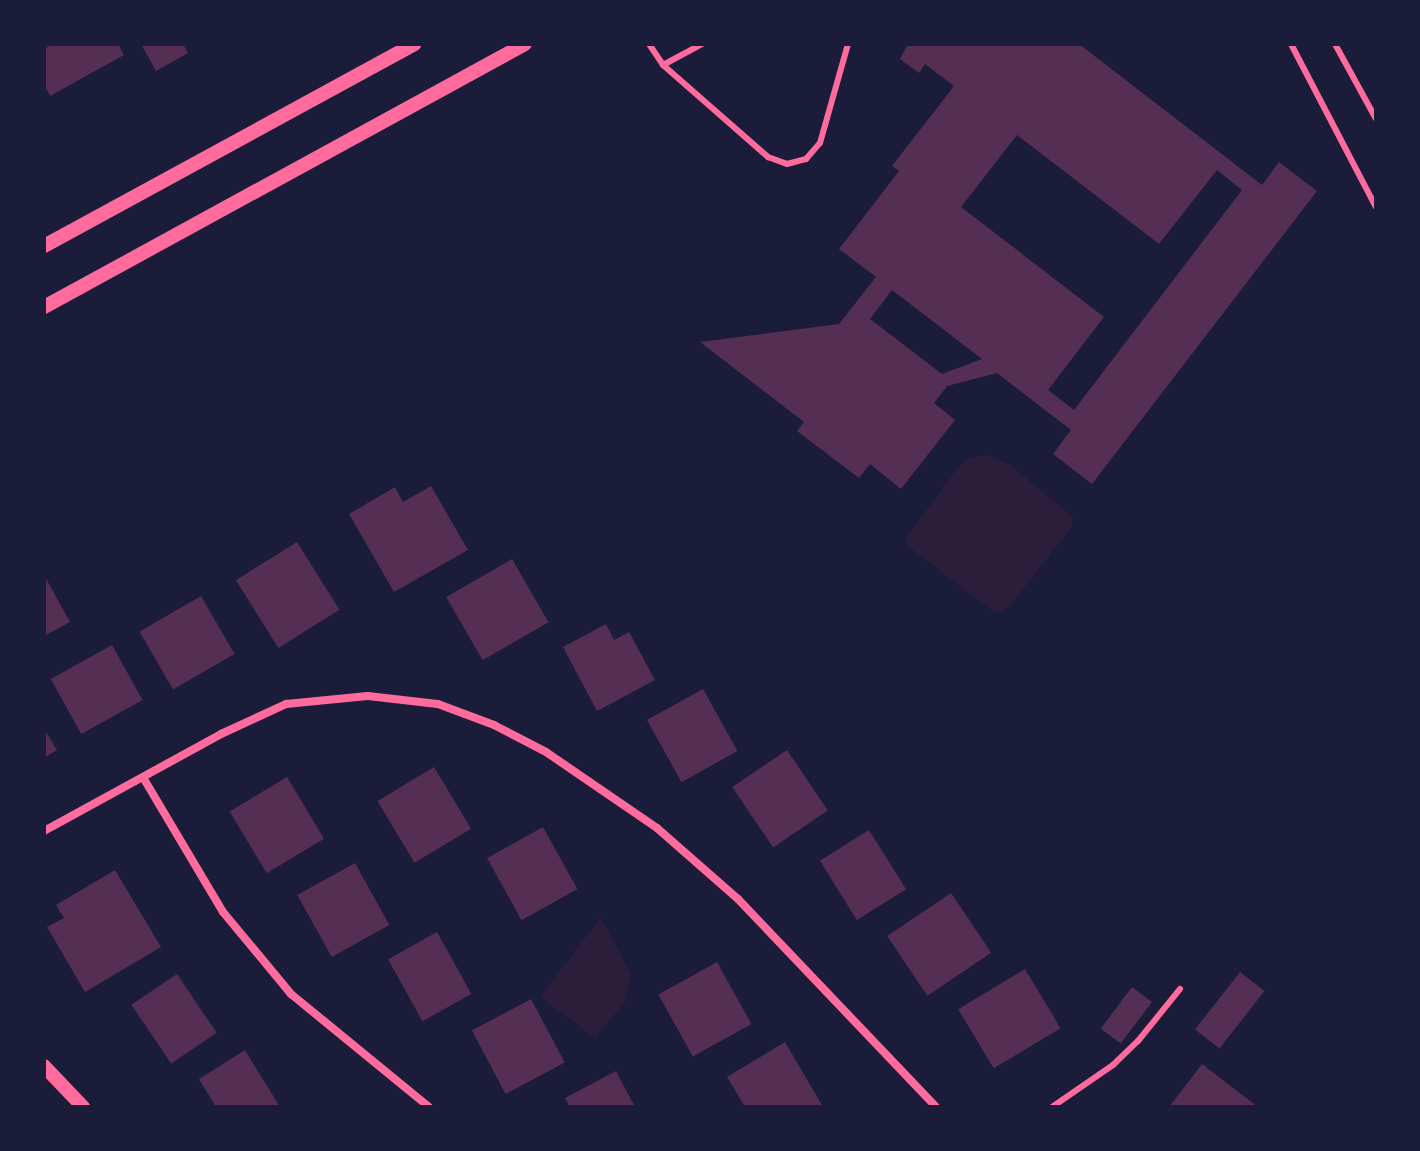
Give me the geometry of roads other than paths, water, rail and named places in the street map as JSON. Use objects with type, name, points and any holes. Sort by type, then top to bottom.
[{"type":"street","points":[[44,246],[414,44]]},
{"type":"street","points":[[44,307],[525,44]]},
{"type":"street","points":[[44,831],[144,779],[221,734],[286,704],[368,696],[438,704],[494,725],[546,752],[668,838],[738,899],[936,1107]]},
{"type":"street","points":[[144,779],[223,912],[291,994],[429,1107]]},
{"type":"street","points":[[44,1066],[83,1107]]},
{"type":"lane","points":[[649,44],[663,65],[768,157],[787,164],[797,163],[814,152],[820,143],[848,44]]},
{"type":"lane","points":[[663,65],[702,44]]},
{"type":"lane","points":[[1291,44],[1376,207]]},
{"type":"lane","points":[[1335,44],[1376,119]]},
{"type":"lane","points":[[1052,1107],[1113,1065],[1138,1041],[1180,989]]}]
